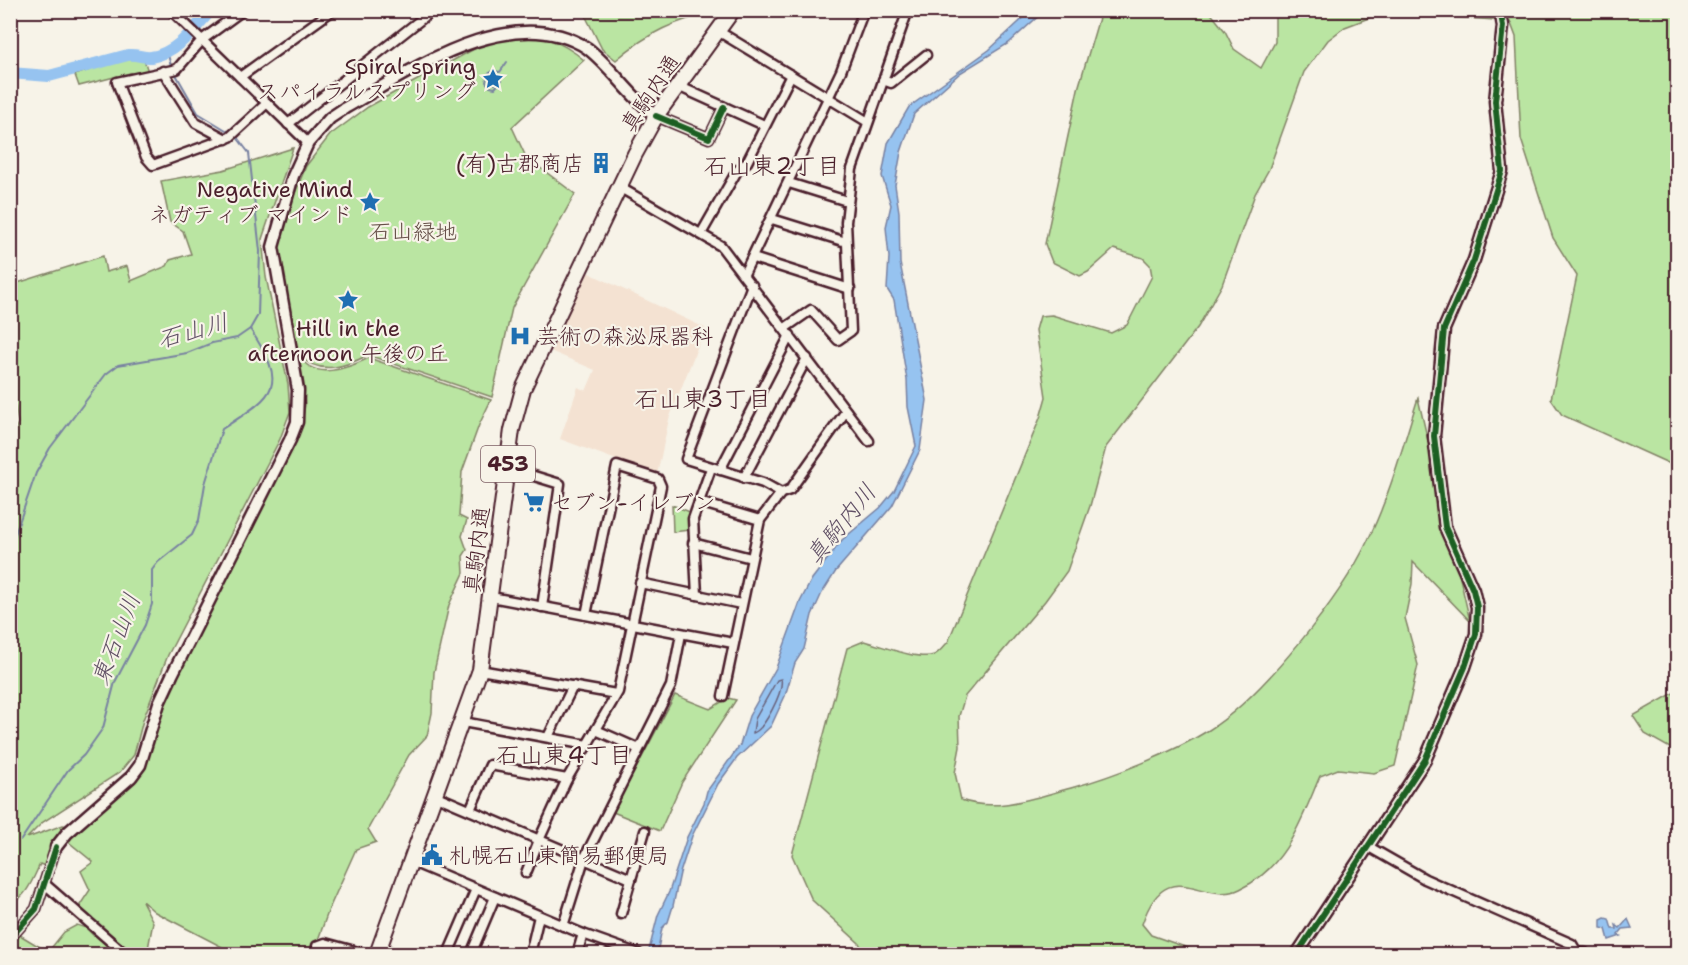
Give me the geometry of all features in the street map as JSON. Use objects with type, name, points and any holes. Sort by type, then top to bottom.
[{"type":"highway","name":"真駒内通","points":[[374,953],[463,722],[480,670],[512,430],[524,389],[656,116],[733,10]]},
{"type":"street","points":[[171,10],[308,143]]},
{"type":"street","points":[[243,10],[201,38],[171,70],[117,82],[146,158],[153,165],[230,136],[267,103]]},
{"type":"street","points":[[240,77],[333,10]]},
{"type":"street","points":[[288,124],[433,10]]},
{"type":"street","points":[[744,274],[828,98],[864,10]]},
{"type":"street","points":[[697,595],[693,519],[699,502],[787,331],[812,310],[838,340],[844,338],[852,326],[846,242],[847,201],[852,169],[908,10]]},
{"type":"street","points":[[1297,954],[1425,760],[1465,667],[1476,634],[1477,607],[1473,590],[1445,527],[1434,436],[1444,329],[1474,260],[1502,171],[1495,101],[1503,26],[1500,10]]},
{"type":"street","points":[[10,938],[36,909],[46,885],[56,847],[67,833],[131,777],[140,765],[159,703],[297,422],[298,390],[273,247],[293,176],[308,143],[330,118],[447,50],[493,29],[515,26],[552,30],[587,48],[656,116],[709,138],[724,107]]},
{"type":"street","points":[[718,31],[867,122]]},
{"type":"street","points":[[883,80],[891,83],[926,55]]},
{"type":"street","points":[[171,70],[196,123],[230,136]]},
{"type":"street","points":[[701,234],[737,171],[747,162],[791,75]]},
{"type":"street","points":[[678,86],[764,125]]},
{"type":"street","points":[[789,183],[847,201]]},
{"type":"street","points":[[620,187],[721,246],[869,441]]},
{"type":"street","points":[[10,217],[10,231]]},
{"type":"street","points":[[772,219],[846,242]]},
{"type":"street","points":[[753,258],[850,289]]},
{"type":"street","points":[[752,285],[686,459],[781,493]]},
{"type":"street","points":[[744,478],[807,358]]},
{"type":"street","points":[[723,696],[760,520],[781,493],[790,490],[846,411]]},
{"type":"street","points":[[526,873],[538,840],[567,779],[616,694],[661,486],[658,479],[617,466],[586,615]]},
{"type":"street","points":[[508,468],[560,484],[542,607]]},
{"type":"street","points":[[699,502],[760,520]]},
{"type":"street","points":[[693,543],[751,558]]},
{"type":"street","points":[[640,583],[741,604]]},
{"type":"street","points":[[491,597],[734,643]]},
{"type":"street","points":[[563,926],[584,859],[671,686],[681,634]]},
{"type":"street","points":[[480,670],[616,694]]},
{"type":"street","points":[[548,737],[573,686]]},
{"type":"street","points":[[463,722],[587,745]]},
{"type":"street","points":[[596,730],[639,748]]},
{"type":"street","points":[[470,810],[490,765],[567,779]]},
{"type":"street","points":[[434,795],[631,879]]},
{"type":"street","points":[[621,914],[645,831]]},
{"type":"street","points":[[1369,847],[1425,879],[1572,944],[1578,954]]},
{"type":"street","points":[[410,861],[620,951],[639,954]]},
{"type":"street","points":[[46,885],[125,954]]},
{"type":"street","points":[[448,954],[476,889]]},
{"type":"street","points":[[471,954],[495,897]]},
{"type":"street","points":[[530,954],[539,915]]},
{"type":"street","points":[[577,954],[583,934]]},
{"type":"street","points":[[316,954],[317,946],[325,943],[374,953],[398,954]]},
{"type":"shaded area","points":[[587,272],[705,328],[669,419],[657,475],[560,439],[578,387],[586,391],[595,370],[548,350]]},
{"type":"green space","points":[[583,11],[717,11],[663,29],[640,42],[616,60],[602,49]]},
{"type":"green space","points":[[1101,11],[1209,11],[1225,31],[1234,49],[1261,68],[1275,42],[1275,11],[1677,11],[1677,467],[1562,415],[1551,399],[1577,276],[1553,238],[1521,139],[1516,37],[1510,21],[1451,17],[1374,16],[1345,27],[1328,40],[1304,72],[1269,169],[1255,194],[1222,285],[1198,327],[1106,447],[1090,506],[1067,571],[1045,601],[965,696],[959,716],[960,747],[955,773],[961,800],[988,805],[1016,802],[1088,783],[1142,763],[1194,739],[1230,715],[1253,694],[1299,644],[1340,589],[1356,563],[1383,505],[1418,398],[1470,621],[1413,562],[1412,584],[1405,618],[1418,665],[1395,766],[1374,773],[1338,769],[1320,776],[1299,825],[1281,855],[1256,880],[1240,889],[1226,893],[1174,886],[1163,890],[1152,902],[1142,924],[1151,935],[1205,954],[865,954],[859,943],[812,900],[792,855],[847,648],[864,641],[909,654],[927,656],[936,654],[948,642],[1040,418],[1046,397],[1036,330],[1040,316],[1052,315],[1111,333],[1127,325],[1152,276],[1150,265],[1143,258],[1114,249],[1088,272],[1080,276],[1052,262],[1045,244],[1078,89]]},
{"type":"green space","name":"石山緑地","points":[[512,35],[551,40],[584,60],[512,127],[526,157],[575,194],[512,308],[492,397],[368,355],[341,366],[324,367],[315,366],[299,355],[305,363],[322,370],[341,369],[369,358],[491,400],[462,472],[459,516],[467,520],[462,536],[467,550],[463,556],[464,573],[449,605],[434,672],[432,713],[427,736],[409,755],[368,829],[376,842],[356,849],[329,909],[313,954],[258,954],[258,951],[224,948],[155,912],[142,901],[153,922],[147,954],[11,954],[10,941],[20,935],[48,952],[64,932],[77,925],[86,928],[93,935],[101,930],[81,911],[80,905],[90,890],[81,871],[93,862],[65,839],[70,832],[137,780],[173,685],[300,432],[305,405],[298,353],[278,254],[287,213],[306,166],[330,135],[368,107],[485,43]]},
{"type":"green space","points":[[143,56],[148,72],[130,73],[79,86],[75,75],[125,58]]},
{"type":"green space","points":[[293,148],[262,239],[266,277],[288,384],[290,412],[280,439],[168,655],[143,720],[134,755],[120,772],[43,822],[27,838],[63,825],[68,826],[47,867],[40,864],[25,893],[10,905],[10,443],[18,423],[11,377],[11,285],[103,256],[106,272],[127,266],[131,281],[167,266],[170,260],[191,254],[183,231],[170,222],[161,181],[223,170]]},
{"type":"green space","points":[[672,505],[690,512],[689,530],[673,532]]},
{"type":"green space","points":[[1677,691],[1677,752],[1645,734],[1633,716]]},
{"type":"green space","points":[[675,695],[710,709],[728,698],[736,700],[682,782],[660,831],[613,812]]},
{"type":"water","points":[[1032,10],[1044,11],[1009,43],[960,73],[914,114],[901,152],[895,185],[899,212],[900,263],[927,400],[920,450],[892,506],[836,571],[822,593],[812,615],[804,649],[795,663],[785,696],[771,726],[737,758],[718,784],[692,836],[668,922],[662,928],[657,954],[648,954],[658,915],[707,791],[740,745],[749,716],[776,668],[800,602],[812,579],[842,540],[880,508],[894,491],[916,446],[908,407],[907,380],[894,300],[887,289],[889,257],[886,227],[891,205],[882,176],[888,143],[909,107],[989,50]]},
{"type":"water","points":[[1609,919],[1612,929],[1617,929],[1616,925],[1620,928],[1628,919],[1632,928],[1623,929],[1618,935],[1621,936],[1609,940],[1606,929],[1601,928],[1601,920]]},
{"type":"waterway","points":[[10,73],[49,76],[128,55],[148,57],[160,55],[185,39],[211,10]]},
{"type":"waterway","name":"石山川","points":[[167,51],[171,66]]},
{"type":"waterway","points":[[494,81],[497,81],[495,84],[490,82],[494,76],[499,77],[501,81],[495,88],[490,87],[486,82],[488,74],[493,71],[500,72],[507,62]]},
{"type":"waterway","name":"石山川","points":[[174,71],[198,113],[231,133]]},
{"type":"waterway","name":"石山川","points":[[10,549],[36,473],[50,448],[106,374],[118,365],[187,353],[212,343],[237,338],[250,329],[258,315],[260,251],[249,153],[236,136]]},
{"type":"waterway","name":"東石山川","points":[[21,840],[68,770],[84,755],[103,728],[115,682],[145,625],[152,604],[152,570],[158,562],[192,535],[199,520],[205,484],[222,429],[254,407],[264,398],[270,388],[272,378],[270,365],[250,329]]},
{"type":"cycle path","points":[[1297,954],[1425,760],[1465,667],[1476,634],[1477,607],[1473,590],[1445,527],[1434,436],[1444,329],[1474,260],[1502,171],[1495,101],[1503,26],[1500,10]]},
{"type":"cycle path","points":[[656,116],[709,138],[724,107]]},
{"type":"cycle path","points":[[10,938],[36,909],[56,847]]},
{"type":"place","name":"Spiral spring スパイラルスプリング","points":[[493,79]]},
{"type":"place","name":"(有)古郡商店","points":[[601,163]]},
{"type":"place","name":"Negative Mind ネガティブ マインド","points":[[370,202]]},
{"type":"place","name":"Hill in the afternoon 午後の丘","points":[[348,300]]},
{"type":"place","name":"芸術の森泌尿器科","points":[[520,336]]},
{"type":"place","name":"セブン-イレブン","points":[[534,502]]},
{"type":"place","name":"札幌石山東簡易郵便局","points":[[432,855]]},
{"type":"district","name":"石山東2丁目","points":[[772,166]]},
{"type":"district","name":"石山東3丁目","points":[[703,399]]},
{"type":"district","name":"石山東4丁目","points":[[564,755]]},
{"type":"water label","name":"真駒内川","points":[[841,524]]}]
